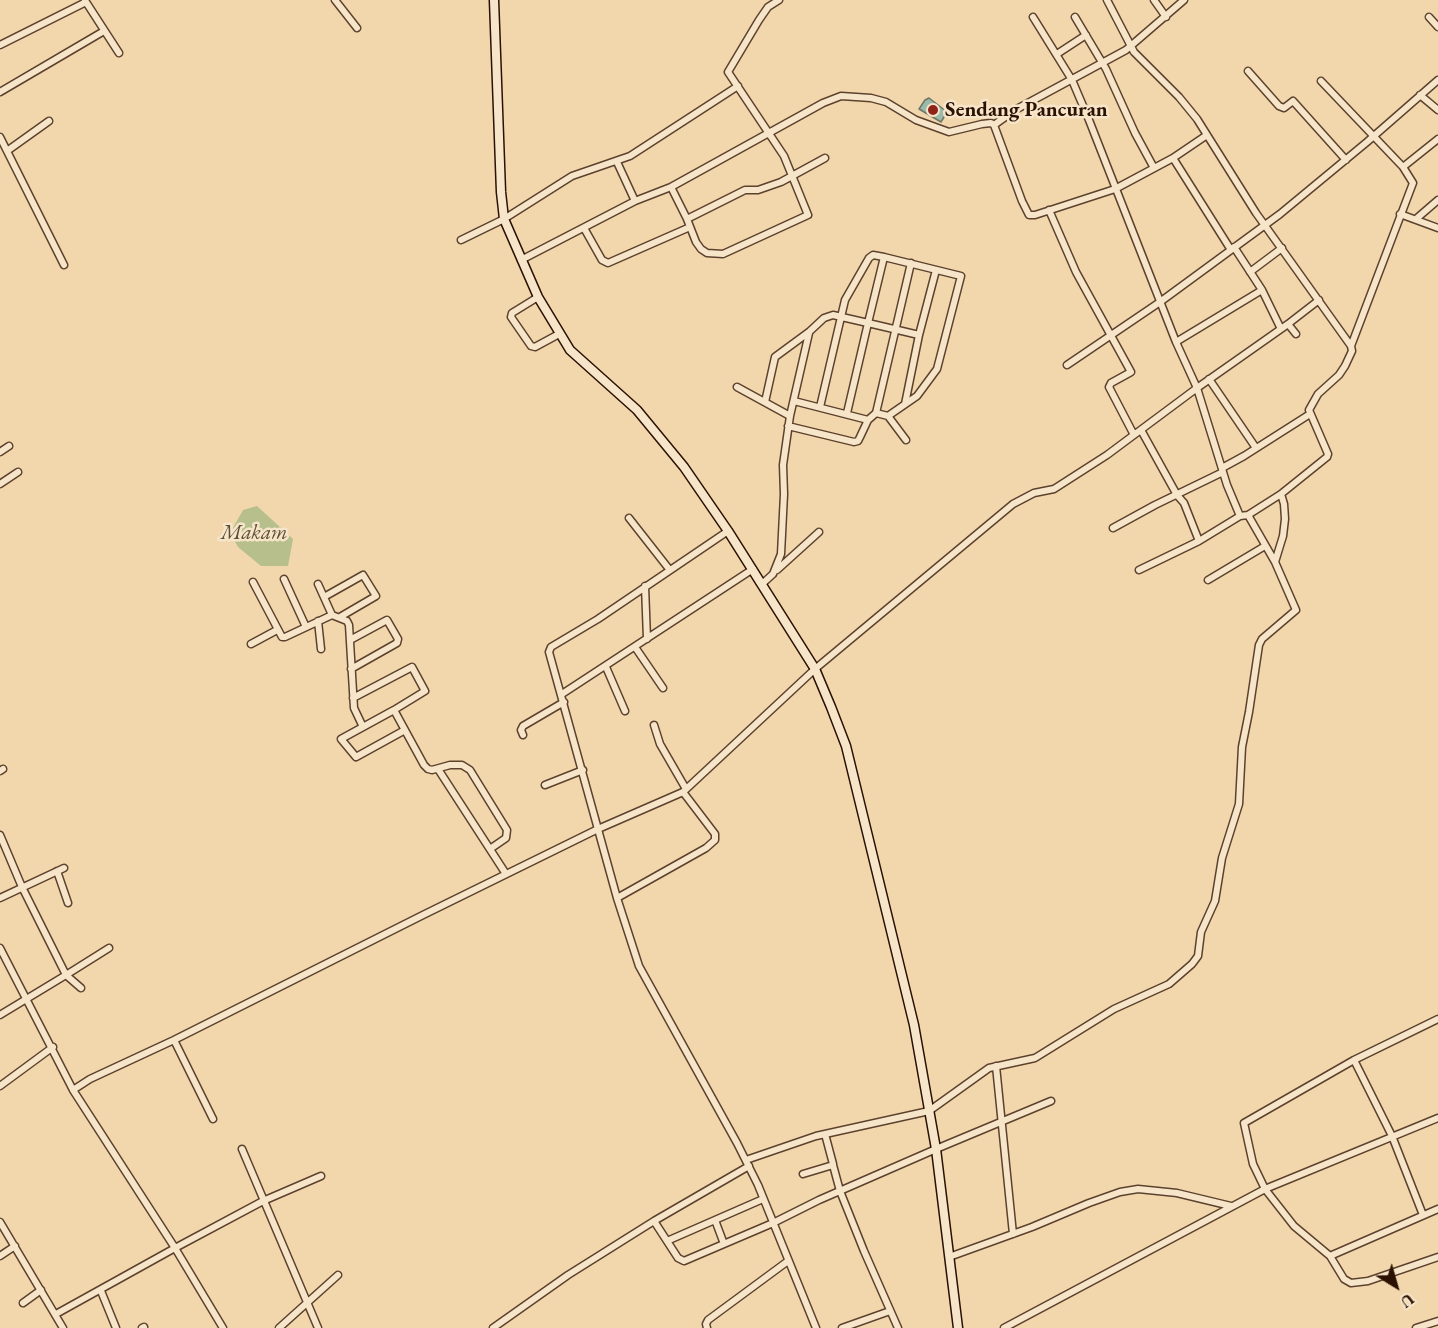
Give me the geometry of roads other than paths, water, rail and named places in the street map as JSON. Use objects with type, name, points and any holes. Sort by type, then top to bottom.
[{"type":"street","points":[[335,0],[357,28]]},
{"type":"street","points":[[494,0],[504,219],[538,297],[559,333],[579,359],[638,410],[684,466],[753,569],[814,669],[846,746],[914,1025],[936,1149],[958,1328]]},
{"type":"street","points":[[671,187],[696,242],[707,253],[723,254],[808,215],[784,156],[728,72],[763,14],[778,0]]},
{"type":"street","points":[[1107,0],[1131,47],[1197,119],[1265,225],[1351,346]]},
{"type":"street","points":[[1154,0],[1166,17]]},
{"type":"street","points":[[994,125],[1015,110],[1131,47],[1184,0]]},
{"type":"street","points":[[0,45],[85,1],[118,53]]},
{"type":"street","points":[[1033,17],[1072,80],[1093,129],[1176,342],[1197,388],[1222,470],[1240,516]]},
{"type":"street","points":[[1075,17],[1103,63],[1154,168]]},
{"type":"street","points":[[1429,17],[1438,27]]},
{"type":"street","points":[[0,92],[104,31]]},
{"type":"street","points":[[1057,54],[1086,35]]},
{"type":"street","points":[[1248,71],[1279,106],[1284,108],[1292,101],[1294,102],[1346,160]]},
{"type":"street","points":[[1067,365],[1160,302],[1265,225],[1346,160],[1438,80]]},
{"type":"street","points":[[1139,570],[1198,541],[1240,516],[1248,515],[1281,494],[1328,456],[1309,410],[1318,394],[1339,375],[1351,357],[1351,346],[1413,183],[1403,167],[1321,81]]},
{"type":"street","points":[[461,240],[504,219],[572,176],[630,156],[738,86]]},
{"type":"street","points":[[1420,94],[1438,110]]},
{"type":"street","points":[[521,260],[635,201],[671,187],[823,104],[845,96],[886,102],[916,120],[949,132],[982,124],[994,125]]},
{"type":"street","points":[[7,151],[49,121]]},
{"type":"street","points":[[994,125],[1028,213],[1035,216],[1115,189],[1173,158],[1207,135]]},
{"type":"street","points":[[0,137],[64,266]]},
{"type":"street","points":[[1403,167],[1438,139]]},
{"type":"street","points":[[687,219],[745,190],[763,189],[792,177],[825,158]]},
{"type":"street","points":[[1173,158],[1262,290],[1281,329]]},
{"type":"street","points":[[617,162],[635,201]]},
{"type":"street","points":[[1416,219],[1438,200]]},
{"type":"street","points":[[1049,210],[1076,272],[1131,372],[1111,383],[1109,387],[1134,435]]},
{"type":"street","points":[[1400,214],[1438,228]]},
{"type":"street","points":[[584,228],[602,260],[608,263],[690,227]]},
{"type":"street","points":[[1250,272],[1281,248]]},
{"type":"street","points":[[820,406],[845,300],[869,258],[873,255],[959,274],[961,279],[937,369],[917,396],[888,416]]},
{"type":"street","points":[[847,413],[884,257]]},
{"type":"street","points":[[788,426],[854,442],[858,441],[868,420],[876,414],[910,263]]},
{"type":"street","points":[[905,404],[919,334],[936,270]]},
{"type":"street","points":[[1176,342],[1262,290]]},
{"type":"street","points":[[538,297],[512,313],[512,317],[531,346],[559,333]]},
{"type":"street","points":[[73,1090],[506,874],[684,790],[814,669],[1013,504],[1034,493],[1054,489],[1134,435],[1319,300]]},
{"type":"street","points":[[765,402],[775,357],[828,315],[919,334]]},
{"type":"street","points":[[1288,324],[1296,334]]},
{"type":"street","points":[[773,574],[781,554],[783,465],[788,426],[809,332]]},
{"type":"street","points":[[1209,379],[1256,448]]},
{"type":"street","points":[[737,387],[790,416]]},
{"type":"street","points":[[794,401],[868,420]]},
{"type":"street","points":[[876,414],[888,416],[906,440]]},
{"type":"street","points":[[1113,528],[1222,470],[1310,414]]},
{"type":"street","points":[[1141,430],[1184,504],[1198,541]]},
{"type":"street","points":[[0,452],[9,446]]},
{"type":"street","points":[[0,483],[18,472]]},
{"type":"street","points":[[1275,562],[1285,519],[1281,494]]},
{"type":"street","points":[[493,1328],[568,1275],[747,1163],[825,1134],[929,1111],[985,1070],[1035,1058],[1114,1009],[1169,984],[1192,964],[1198,956],[1201,932],[1215,901],[1222,858],[1239,804],[1242,747],[1259,644],[1296,610],[1275,562],[1248,515]]},
{"type":"street","points":[[629,518],[669,569]]},
{"type":"street","points":[[728,531],[598,619],[549,649],[617,898],[639,966],[747,1163],[816,1328]]},
{"type":"street","points":[[762,584],[819,532]]},
{"type":"street","points":[[1208,580],[1265,546]]},
{"type":"street","points":[[523,735],[523,726],[634,647],[753,569]]},
{"type":"street","points":[[324,597],[363,575],[376,596],[340,617]]},
{"type":"street","points":[[284,579],[306,627]]},
{"type":"street","points":[[253,582],[277,630],[285,637],[332,615],[348,623],[354,708],[363,727]]},
{"type":"street","points":[[318,584],[332,615]]},
{"type":"street","points":[[645,586],[648,639]]},
{"type":"street","points":[[350,639],[387,620],[399,639],[397,643],[351,669]]},
{"type":"street","points":[[318,621],[321,649]]},
{"type":"street","points":[[251,644],[277,630]]},
{"type":"street","points":[[634,647],[663,688]]},
{"type":"street","points":[[353,698],[412,667],[425,692],[341,739],[356,757],[405,730]]},
{"type":"street","points":[[606,667],[625,711]]},
{"type":"street","points":[[394,710],[424,765],[432,770],[450,765],[462,765],[470,770],[507,830],[506,838],[490,849]]},
{"type":"street","points":[[617,898],[706,848],[715,840],[715,834],[684,790],[660,744],[654,724]]},
{"type":"street","points":[[438,769],[506,874]]},
{"type":"street","points":[[545,785],[583,770]]},
{"type":"street","points":[[0,835],[22,887],[66,975],[81,988]]},
{"type":"street","points":[[0,898],[61,869],[68,903]]},
{"type":"street","points":[[0,948],[73,1090],[175,1248],[223,1328]]},
{"type":"street","points":[[0,1015],[109,948]]},
{"type":"street","points":[[1438,1019],[1354,1060],[1244,1122],[1253,1164],[1264,1189],[1294,1226],[1330,1256],[1344,1279],[1351,1283],[1368,1281],[1438,1257]]},
{"type":"street","points":[[174,1040],[213,1119]]},
{"type":"street","points":[[0,1086],[52,1047]]},
{"type":"street","points":[[1354,1060],[1392,1136],[1423,1215]]},
{"type":"street","points":[[996,1066],[1012,1234]]},
{"type":"street","points":[[654,1221],[679,1260],[682,1261],[773,1223],[1002,1120],[1051,1101]]},
{"type":"street","points":[[1004,1328],[1264,1189],[1438,1118]]},
{"type":"street","points":[[825,1134],[840,1191],[898,1328]]},
{"type":"street","points":[[242,1149],[318,1328]]},
{"type":"street","points":[[803,1174],[833,1164]]},
{"type":"street","points":[[56,1314],[263,1201],[321,1176]]},
{"type":"street","points":[[949,1257],[1120,1192],[1138,1189],[1187,1195],[1231,1207]]},
{"type":"street","points":[[667,1241],[763,1199]]},
{"type":"street","points":[[1330,1256],[1438,1209]]},
{"type":"street","points":[[715,1220],[724,1244]]},
{"type":"street","points":[[0,1222],[63,1328]]},
{"type":"street","points":[[0,1256],[15,1246]]},
{"type":"street","points":[[707,1328],[708,1320],[788,1261]]},
{"type":"street","points":[[279,1328],[338,1275]]},
{"type":"street","points":[[23,1303],[41,1290]]},
{"type":"street","points":[[101,1291],[116,1328]]},
{"type":"street","points":[[842,1328],[890,1311]]},
{"type":"street","points":[[1416,1328],[1438,1320]]},
{"type":"place","name":"Sendang Pancuran","points":[[933,110]]},
{"type":"park label","name":"Makam","points":[[254,533]]}]
